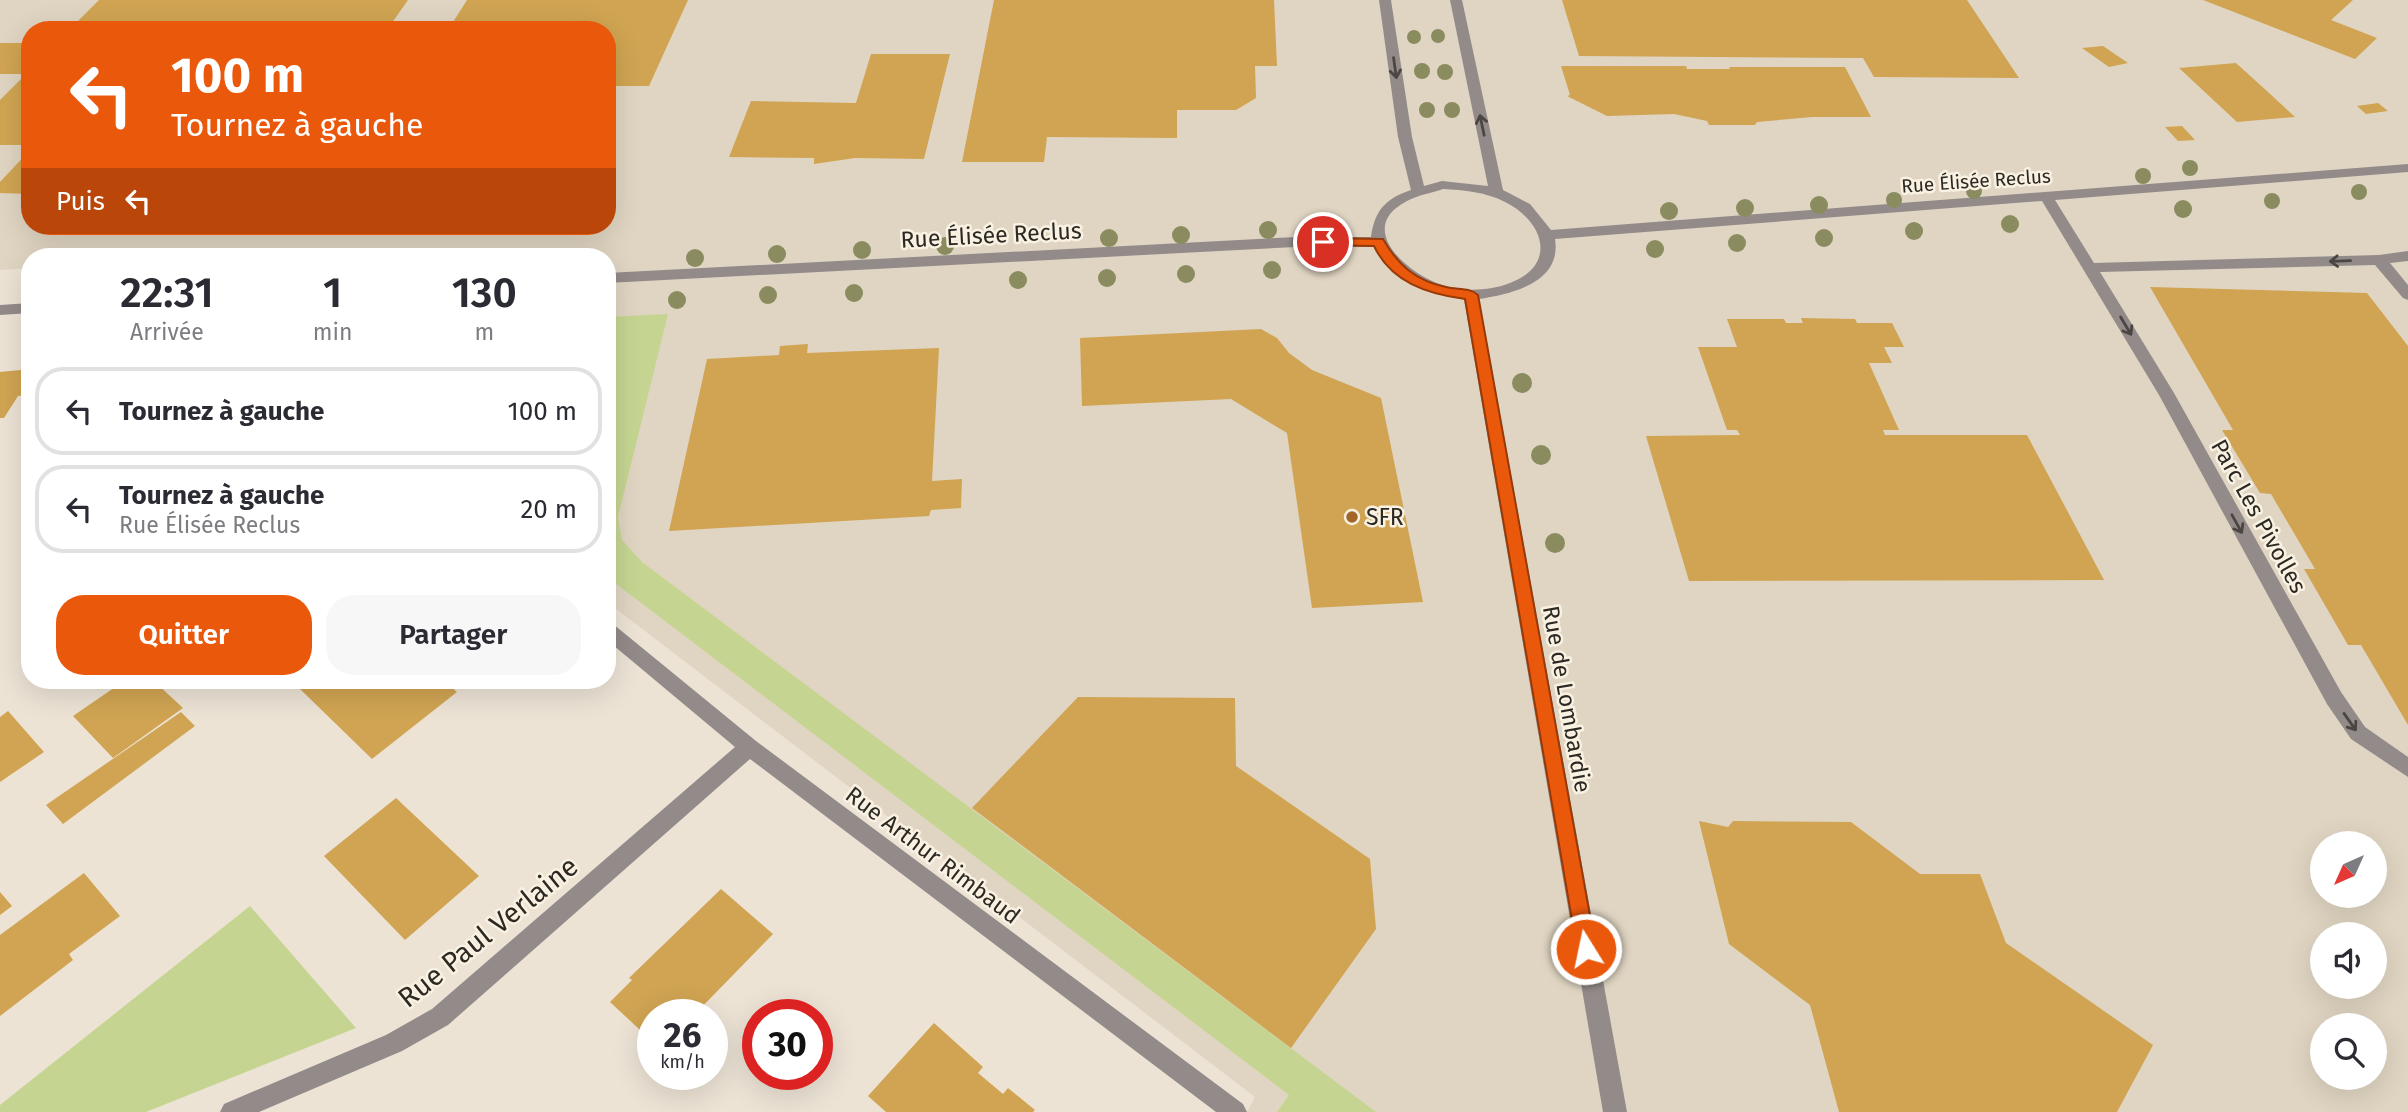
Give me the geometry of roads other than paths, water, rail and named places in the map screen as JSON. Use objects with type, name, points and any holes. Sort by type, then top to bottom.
[{"type":"street","points":[[1385,0],[1405,137],[1418,190]]},
{"type":"street","points":[[1456,0],[1496,192]]},
{"type":"street","name":"Rue Élisée Reclus","points":[[1547,235],[2408,168]]},
{"type":"street","points":[[1443,186],[1470,186],[1496,192],[1520,203],[1537,218],[1547,235],[1549,253],[1541,270],[1524,284],[1500,292],[1471,295],[1445,292],[1421,284],[1400,272],[1386,258],[1378,242],[1377,226],[1385,211],[1398,199],[1418,190],[1443,186]]},
{"type":"street","name":"Parc Les Pivolles","points":[[2045,195],[2166,393],[2334,698],[2358,733],[2408,768]]},
{"type":"street","name":"Rue Élisée Reclus","points":[[616,278],[1296,242],[1378,242]]},
{"type":"street","points":[[2090,268],[2379,260],[2408,256]]},
{"type":"street","points":[[2379,260],[2408,295]]},
{"type":"street","name":"Rue de Lombardie","points":[[1471,295],[1615,1112]]},
{"type":"street","points":[[0,310],[21,309]]},
{"type":"street","name":"Rue Arthur Rimbaud","points":[[616,636],[749,747],[1235,1112]]},
{"type":"street","name":"Rue Paul Verlaine","points":[[232,1112],[394,1043],[440,1017],[749,747]]},
{"type":"place","name":"SFR","points":[[1352,517]]}]
